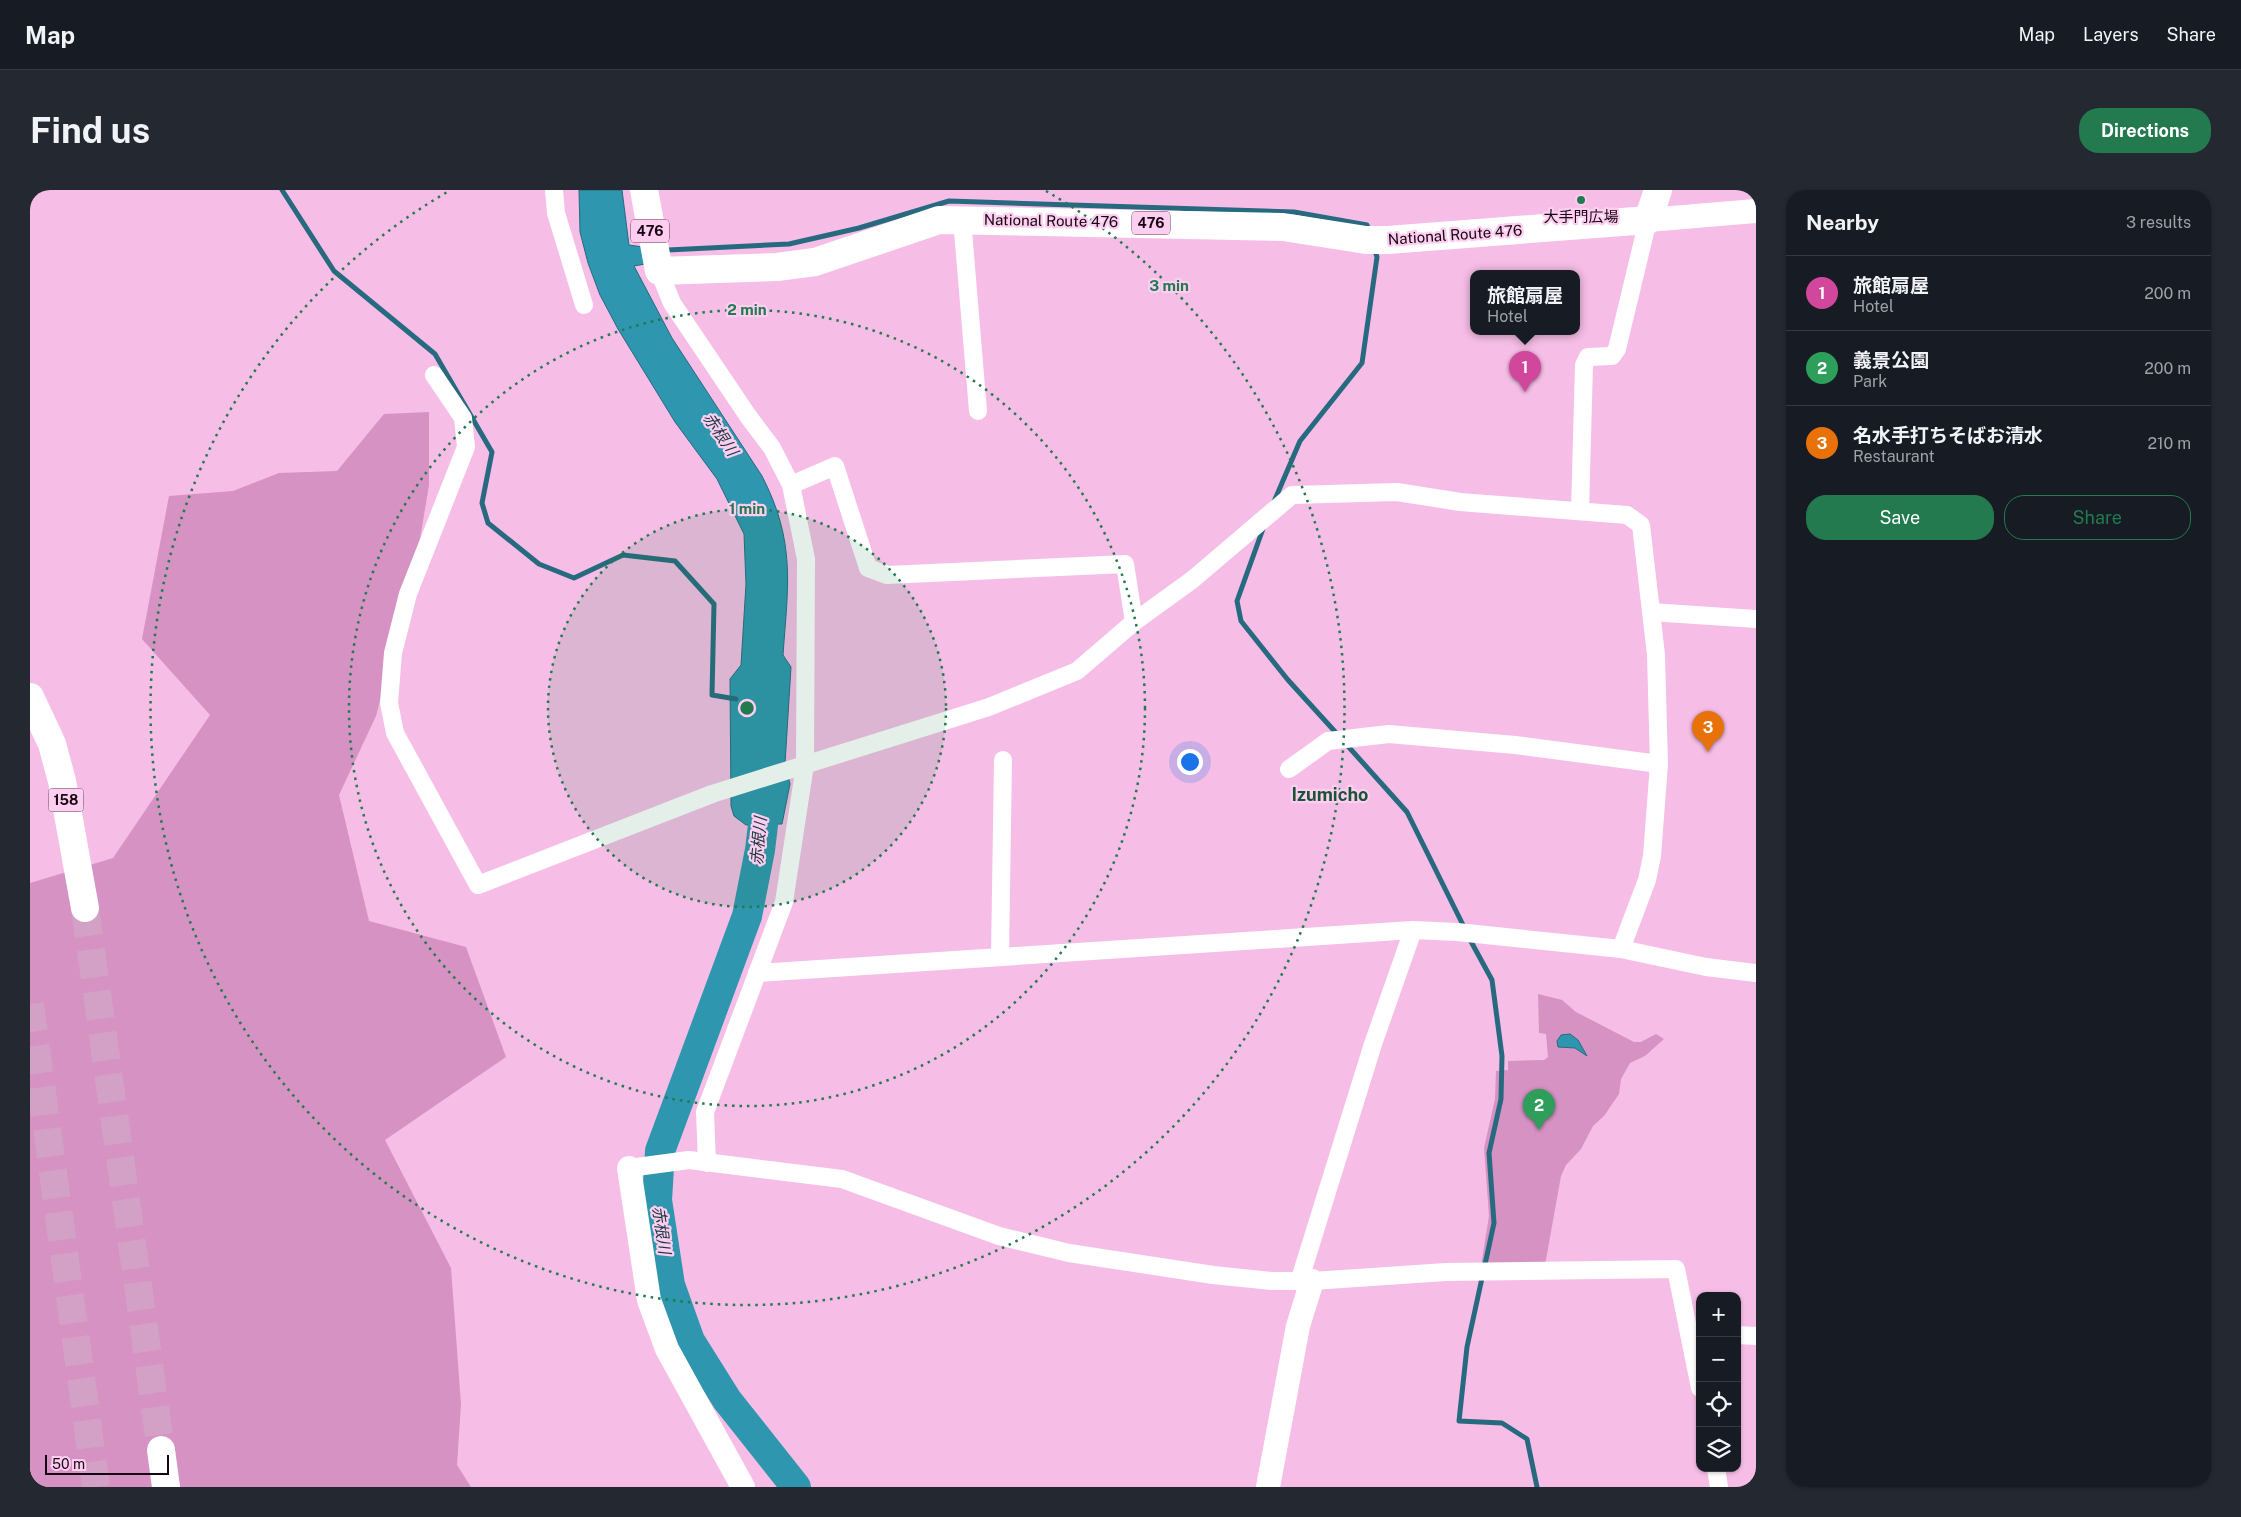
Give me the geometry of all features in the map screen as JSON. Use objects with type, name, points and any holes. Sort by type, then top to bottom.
[{"type":"highway","name":"476","points":[[644,190],[659,271]]},
{"type":"highway","points":[[1648,220],[1658,190]]},
{"type":"highway","name":"National Route 476","points":[[659,271],[777,267],[815,262],[930,222],[962,219],[1283,227],[1366,240],[1388,240],[1648,220]]},
{"type":"highway","name":"158","points":[[30,698],[52,744],[62,781],[85,908]]},
{"type":"highway","points":[[161,1450],[166,1487]]},
{"type":"street","points":[[554,190],[556,213],[584,305]]},
{"type":"street","points":[[1580,511],[1584,365],[1588,357],[1612,356],[1617,349],[1648,220],[1756,211]]},
{"type":"street","points":[[962,219],[978,411]]},
{"type":"street","points":[[659,271],[672,303],[748,416],[772,448],[791,485],[806,559],[799,767],[784,902],[705,1112],[707,1163]]},
{"type":"street","points":[[434,375],[463,418],[466,447],[408,594],[393,653],[389,703],[395,733],[478,886],[723,790],[989,707],[1076,671],[1134,622],[1192,580],[1292,495],[1397,492],[1460,502],[1627,515],[1641,525],[1656,655],[1659,764],[1652,856],[1647,880],[1621,949]]},
{"type":"street","points":[[791,485],[835,466],[868,568],[887,575],[1125,564],[1134,622]]},
{"type":"street","points":[[1651,612],[1756,620]]},
{"type":"street","points":[[1289,769],[1328,742],[1389,734],[1515,745],[1659,764]]},
{"type":"street","points":[[1000,956],[1003,760]]},
{"type":"street","points":[[757,973],[1413,930],[1457,932],[1621,949],[1706,967],[1756,973]]},
{"type":"street","points":[[1268,1487],[1306,1281],[1373,1044],[1413,930]]},
{"type":"street","points":[[743,1487],[667,1349],[649,1300],[634,1167],[689,1160],[842,1179],[998,1236],[1069,1253],[1213,1275],[1306,1281],[1446,1272],[1676,1270],[1694,1332],[1699,1382]]},
{"type":"street","points":[[1741,1335],[1756,1336]]},
{"type":"street","points":[[1717,1472],[1719,1487]]},
{"type":"shaded area","points":[[429,412],[429,485],[416,563],[376,716],[339,795],[369,921],[466,947],[506,1057],[385,1140],[451,1268],[461,1404],[457,1465],[471,1487],[30,1487],[30,883],[113,858],[210,715],[142,639],[169,496],[233,491],[279,473],[337,471],[384,414]]},
{"type":"shaded area","points":[[1538,994],[1562,1000],[1576,1012],[1634,1042],[1641,1042],[1656,1034],[1664,1039],[1645,1056],[1630,1063],[1621,1079],[1619,1094],[1604,1116],[1593,1126],[1581,1149],[1566,1165],[1561,1176],[1545,1265],[1481,1266],[1489,1216],[1484,1148],[1495,1099],[1496,1071],[1508,1070],[1508,1061],[1544,1060],[1548,1057],[1546,1034],[1539,1033]]},
{"type":"water","points":[[579,190],[622,190],[629,245],[643,247],[645,264],[634,266],[672,338],[762,476],[773,500],[785,543],[788,585],[783,655],[791,667],[785,764],[790,784],[782,824],[746,825],[734,816],[731,806],[730,679],[741,665],[746,584],[744,534],[717,479],[675,422],[618,329],[600,295],[588,263],[580,232]]},
{"type":"water","points":[[1570,1034],[1578,1040],[1587,1056],[1575,1048],[1558,1047],[1557,1041],[1561,1035]]},
{"type":"waterway","points":[[282,190],[334,271],[435,354],[492,452],[482,503],[488,523],[539,564],[574,578],[623,555],[675,561],[714,604],[712,695],[736,699]]},
{"type":"waterway","points":[[668,250],[789,244],[859,228],[949,201],[1294,212],[1367,225],[1369,231]]},
{"type":"waterway","points":[[1273,504],[1300,441],[1362,363],[1377,257],[1374,248]]},
{"type":"waterway","points":[[1264,526],[1237,601],[1241,621],[1288,680],[1339,736]]},
{"type":"waterway","points":[[1346,744],[1407,812],[1465,929]]},
{"type":"waterway","name":"赤根川","points":[[762,783],[763,825],[747,916],[660,1151],[657,1200],[670,1285],[690,1341],[727,1400],[796,1487]]},
{"type":"waterway","points":[[1468,936],[1492,980],[1502,1056],[1501,1099],[1489,1153],[1494,1223],[1467,1347],[1459,1421],[1502,1423],[1527,1439],[1537,1487]]},
{"type":"tunnel","points":[[85,908],[161,1450]]},
{"type":"tunnel","points":[[30,1004],[96,1487]]},
{"type":"place","name":"大手門広場","points":[[1581,200]]},
{"type":"place","name":"旅館扇屋","points":[[1525,392]]},
{"type":"place","name":"名水手打ちそばお清水","points":[[1708,752]]},
{"type":"place","name":"義景公園","points":[[1539,1130]]},
{"type":"district","name":"Izumicho","points":[[1330,795]]}]
